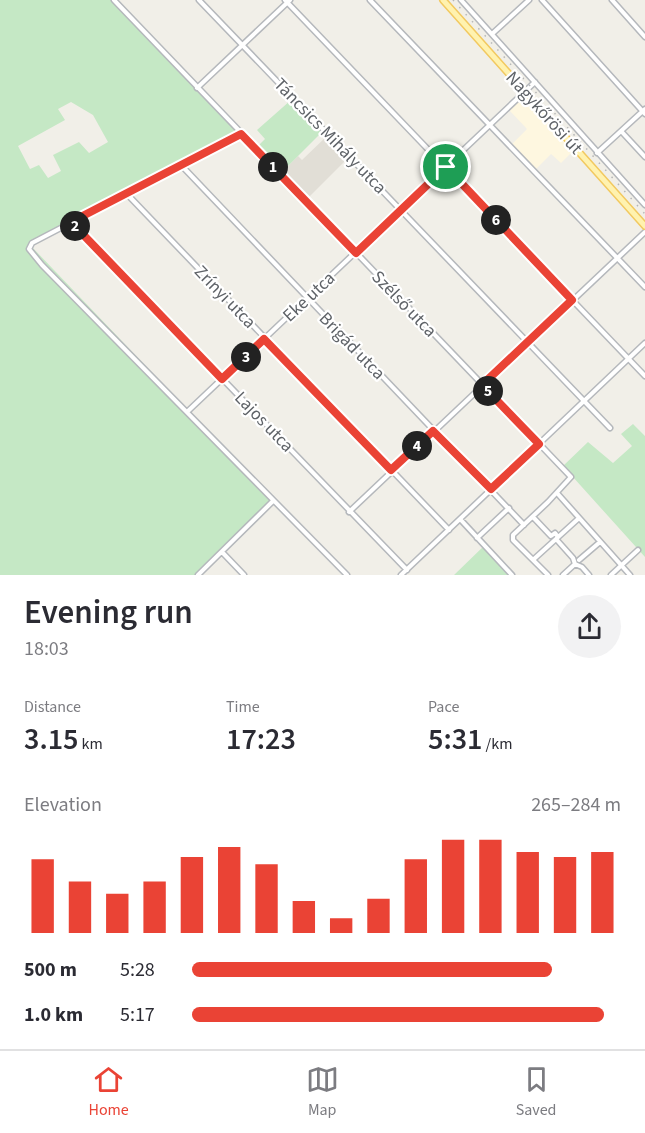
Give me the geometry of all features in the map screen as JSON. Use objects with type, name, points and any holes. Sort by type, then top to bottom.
[{"type":"main road","name":"Nagykőrösi út","points":[[442,0],[645,226]]},
{"type":"street","name":"Szélső utca","points":[[114,0],[571,477],[557,493]]},
{"type":"street","name":"Táncsics Mihály utca","points":[[199,0],[610,428]]},
{"type":"street","points":[[370,0],[645,287]]},
{"type":"street","points":[[461,0],[645,205]]},
{"type":"street","points":[[492,34],[529,0]]},
{"type":"street","points":[[542,0],[644,111],[597,153]]},
{"type":"street","points":[[612,0],[645,37]]},
{"type":"street","points":[[197,88],[288,1],[645,376]]},
{"type":"street","name":"Eke utca","points":[[188,412],[535,82]]},
{"type":"street","points":[[621,131],[645,157]]},
{"type":"street","points":[[241,134],[32,243],[30,249],[42,265],[347,575]]},
{"type":"street","name":"Brigád utca","points":[[181,165],[525,525]]},
{"type":"street","name":"Zrínyi utca","points":[[126,193],[449,530]]},
{"type":"street","name":"Lajos utca","points":[[71,222],[407,570]]},
{"type":"street","points":[[349,512],[645,232]]},
{"type":"street","points":[[402,575],[645,343]]},
{"type":"street","points":[[548,575],[513,538],[557,493],[630,575]]},
{"type":"street","points":[[198,575],[273,501]]},
{"type":"street","points":[[477,538],[509,508]]},
{"type":"street","points":[[533,517],[551,536],[555,533],[575,564],[582,567],[589,575]]},
{"type":"street","points":[[460,519],[512,575]]},
{"type":"street","points":[[534,559],[578,519]]},
{"type":"street","points":[[579,560],[600,542]]},
{"type":"street","points":[[611,575],[638,550]]},
{"type":"street","points":[[222,552],[244,575]]},
{"type":"street","points":[[573,558],[579,560],[582,567]]},
{"type":"street","points":[[563,575],[575,564]]},
{"type":"shaded area","points":[[525,96],[574,150],[561,163],[551,154],[536,169],[512,144],[527,129],[509,110]]},
{"type":"shaded area","points":[[326,137],[346,160],[308,198],[282,172],[298,156],[302,160]]},
{"type":"green space","points":[[0,0],[115,0],[245,134],[31,246],[275,501],[202,575],[0,575]],"holes":[[[71,102],[93,115],[108,142],[89,153],[79,142],[53,155],[61,171],[48,178],[39,165],[30,169],[18,146],[65,120],[58,109]]]},
{"type":"green space","points":[[291,100],[322,132],[282,172],[257,147],[265,139],[257,130]]},
{"type":"green space","points":[[633,424],[645,436],[645,557],[563,466],[588,442],[613,463],[632,446],[621,434]]},
{"type":"green space","points":[[486,544],[513,575],[454,575]]},
{"type":"railway","points":[[453,0],[645,214]]},
{"type":"route","points":[[241,134],[356,253],[446,167],[572,300],[482,385],[539,444],[491,489],[433,431],[391,470],[264,339],[222,379],[71,222],[241,134]]}]
